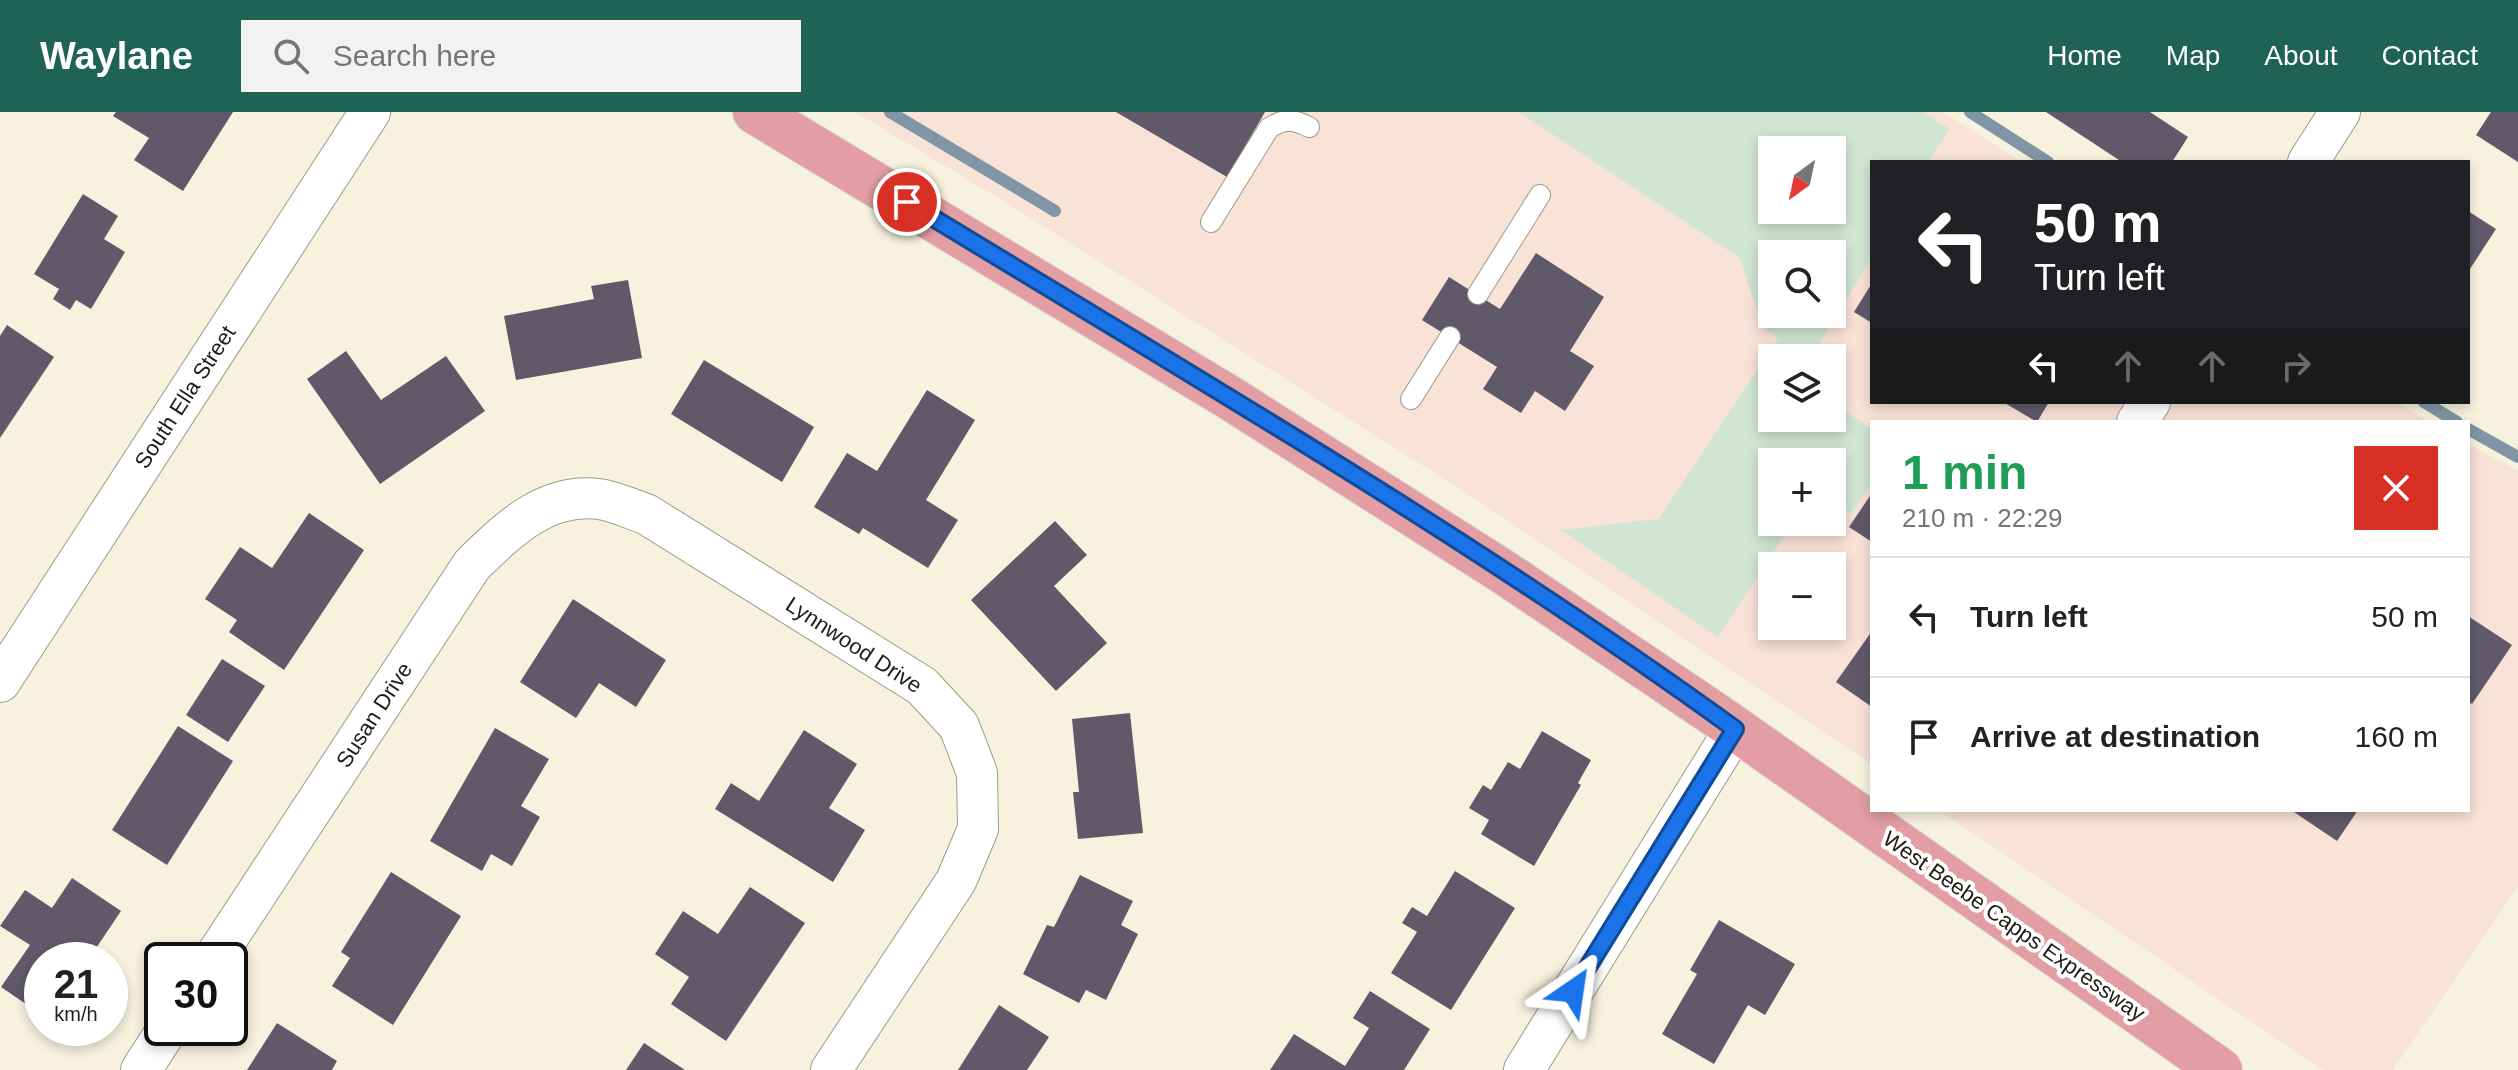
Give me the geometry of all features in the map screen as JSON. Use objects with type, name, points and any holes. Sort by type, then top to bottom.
[{"type":"main road","name":"West Beebe Capps Expressway","points":[[755,112],[1058,293],[1348,472],[1556,607],[1735,729],[1879,819],[2220,1070]]},
{"type":"street","name":"South Ella Street","points":[[0,682],[370,112]]},
{"type":"street","points":[[2309,160],[2340,112]]},
{"type":"street","name":"Lynnwood Drive","points":[[562,500],[599,499],[646,514],[922,686],[959,726],[977,773],[978,829],[956,881],[831,1070]]},
{"type":"street","name":"Susan Drive","points":[[225,942],[472,565],[514,523],[562,500]]},
{"type":"street","points":[[1524,1070],[1735,729]]},
{"type":"street","points":[[141,1070],[156,1046]]},
{"type":"lane","points":[[1211,222],[1269,128],[1281,120],[1294,120],[1309,127]]},
{"type":"lane","points":[[1478,294],[1540,195]]},
{"type":"lane","points":[[1411,399],[1450,337]]},
{"type":"shaded area","points":[[855,112],[1943,112],[2019,160],[1870,160],[1870,404],[2400,404],[2427,420],[1870,420],[1870,764],[1463,491],[1000,199]]},
{"type":"shaded area","points":[[2470,445],[2518,471],[2518,886],[2393,1070],[2323,1070],[1942,812],[2470,812]]},
{"type":"green space","points":[[1519,112],[1923,112],[1949,129],[1930,160],[1870,160],[1870,260],[1846,300],[1846,240],[1758,240],[1758,314],[1740,258]]},
{"type":"green space","points":[[1763,328],[1829,328],[1819,344],[1774,344],[1778,338]]},
{"type":"green space","points":[[1758,368],[1758,432],[1846,432],[1846,412],[1870,428],[1870,485],[1851,514],[1846,511],[1846,448],[1758,448],[1758,536],[1784,536],[1773,552],[1758,552],[1758,576],[1718,637],[1561,530],[1659,519]]},
{"type":"building","points":[[116,112],[233,112],[183,191],[134,160],[149,138],[113,116]]},
{"type":"building","points":[[1116,112],[1265,112],[1227,177]]},
{"type":"building","points":[[2046,112],[2150,112],[2188,137],[2173,160],[2119,160]]},
{"type":"building","points":[[2491,112],[2518,112],[2518,162],[2476,135]]},
{"type":"building","points":[[83,194],[118,216],[104,239],[125,252],[91,309],[76,300],[70,310],[53,299],[59,289],[34,274]]},
{"type":"building","points":[[2470,212],[2496,229],[2470,269]]},
{"type":"building","points":[[1536,253],[1604,297],[1570,351],[1594,366],[1565,411],[1535,391],[1521,413],[1483,389],[1497,367],[1422,320],[1449,277],[1500,309]]},
{"type":"building","points":[[628,280],[642,358],[516,380],[504,316],[594,299],[591,286]]},
{"type":"building","points":[[1870,286],[1870,322],[1854,312]]},
{"type":"building","points":[[7,325],[54,357],[0,438],[0,336]]},
{"type":"building","points":[[346,351],[381,400],[446,356],[485,411],[380,484],[307,379]]},
{"type":"building","points":[[704,360],[814,427],[782,482],[671,414]]},
{"type":"building","points":[[927,390],[975,420],[926,500],[958,520],[928,568],[863,528],[859,534],[814,507],[847,453],[877,471]]},
{"type":"building","points":[[2006,404],[2048,404],[2038,420]]},
{"type":"building","points":[[1870,496],[1870,541],[1849,527]]},
{"type":"building","points":[[309,513],[364,550],[284,670],[229,632],[237,620],[205,599],[240,547],[272,568]]},
{"type":"building","points":[[1055,521],[1087,555],[1054,586],[1107,643],[1056,691],[971,600]]},
{"type":"building","points":[[573,599],[666,660],[636,707],[599,683],[576,718],[520,682]]},
{"type":"building","points":[[2470,617],[2512,645],[2472,704],[2470,702]]},
{"type":"building","points":[[1870,634],[1870,706],[1836,682]]},
{"type":"building","points":[[222,659],[265,686],[228,742],[186,715]]},
{"type":"building","points":[[1130,713],[1143,833],[1078,839],[1073,792],[1079,792],[1072,719]]},
{"type":"building","points":[[178,726],[233,761],[167,865],[112,830]]},
{"type":"building","points":[[495,728],[549,759],[521,806],[540,817],[512,866],[491,854],[482,871],[430,841]]},
{"type":"building","points":[[804,730],[857,764],[829,808],[865,830],[833,882],[715,809],[731,783],[759,801]]},
{"type":"building","points":[[1542,731],[1591,760],[1578,783],[1581,785],[1534,866],[1481,834],[1489,820],[1469,808],[1483,785],[1491,790],[1508,762],[1520,769]]},
{"type":"building","points":[[2294,812],[2357,812],[2337,841]]},
{"type":"building","points":[[1455,871],[1515,908],[1451,1010],[1391,973],[1417,932],[1402,923],[1412,907],[1427,916]]},
{"type":"building","points":[[391,872],[461,916],[393,1025],[332,986],[350,958],[341,952]]},
{"type":"building","points":[[1080,875],[1133,901],[1121,925],[1138,934],[1106,1000],[1086,990],[1079,1003],[1023,974],[1047,925],[1054,927]]},
{"type":"building","points":[[72,878],[121,911],[100,942],[25,942],[0,926],[25,890],[52,908]]},
{"type":"building","points":[[750,887],[805,923],[726,1041],[671,1004],[689,977],[655,954],[683,911],[718,934]]},
{"type":"building","points":[[1719,920],[1795,964],[1765,1015],[1748,1005],[1714,1064],[1662,1034],[1697,974],[1690,970]]},
{"type":"building","points":[[24,954],[24,1003],[1,987]]},
{"type":"building","points":[[1370,991],[1430,1029],[1404,1070],[1270,1070],[1294,1034],[1345,1066],[1369,1028],[1353,1018]]},
{"type":"building","points":[[999,1005],[1049,1037],[1027,1070],[958,1070]]},
{"type":"building","points":[[277,1023],[337,1061],[332,1070],[247,1070]]},
{"type":"building","points":[[644,1043],[685,1070],[626,1070]]},
{"type":"waterway","points":[[890,112],[1055,211]]},
{"type":"waterway","points":[[1970,112],[2045,160]]},
{"type":"waterway","points":[[2427,404],[2454,420]]},
{"type":"waterway","points":[[2470,430],[2518,457]]},
{"type":"route","points":[[907,202],[1361,480],[1735,729],[1573,991]]}]
